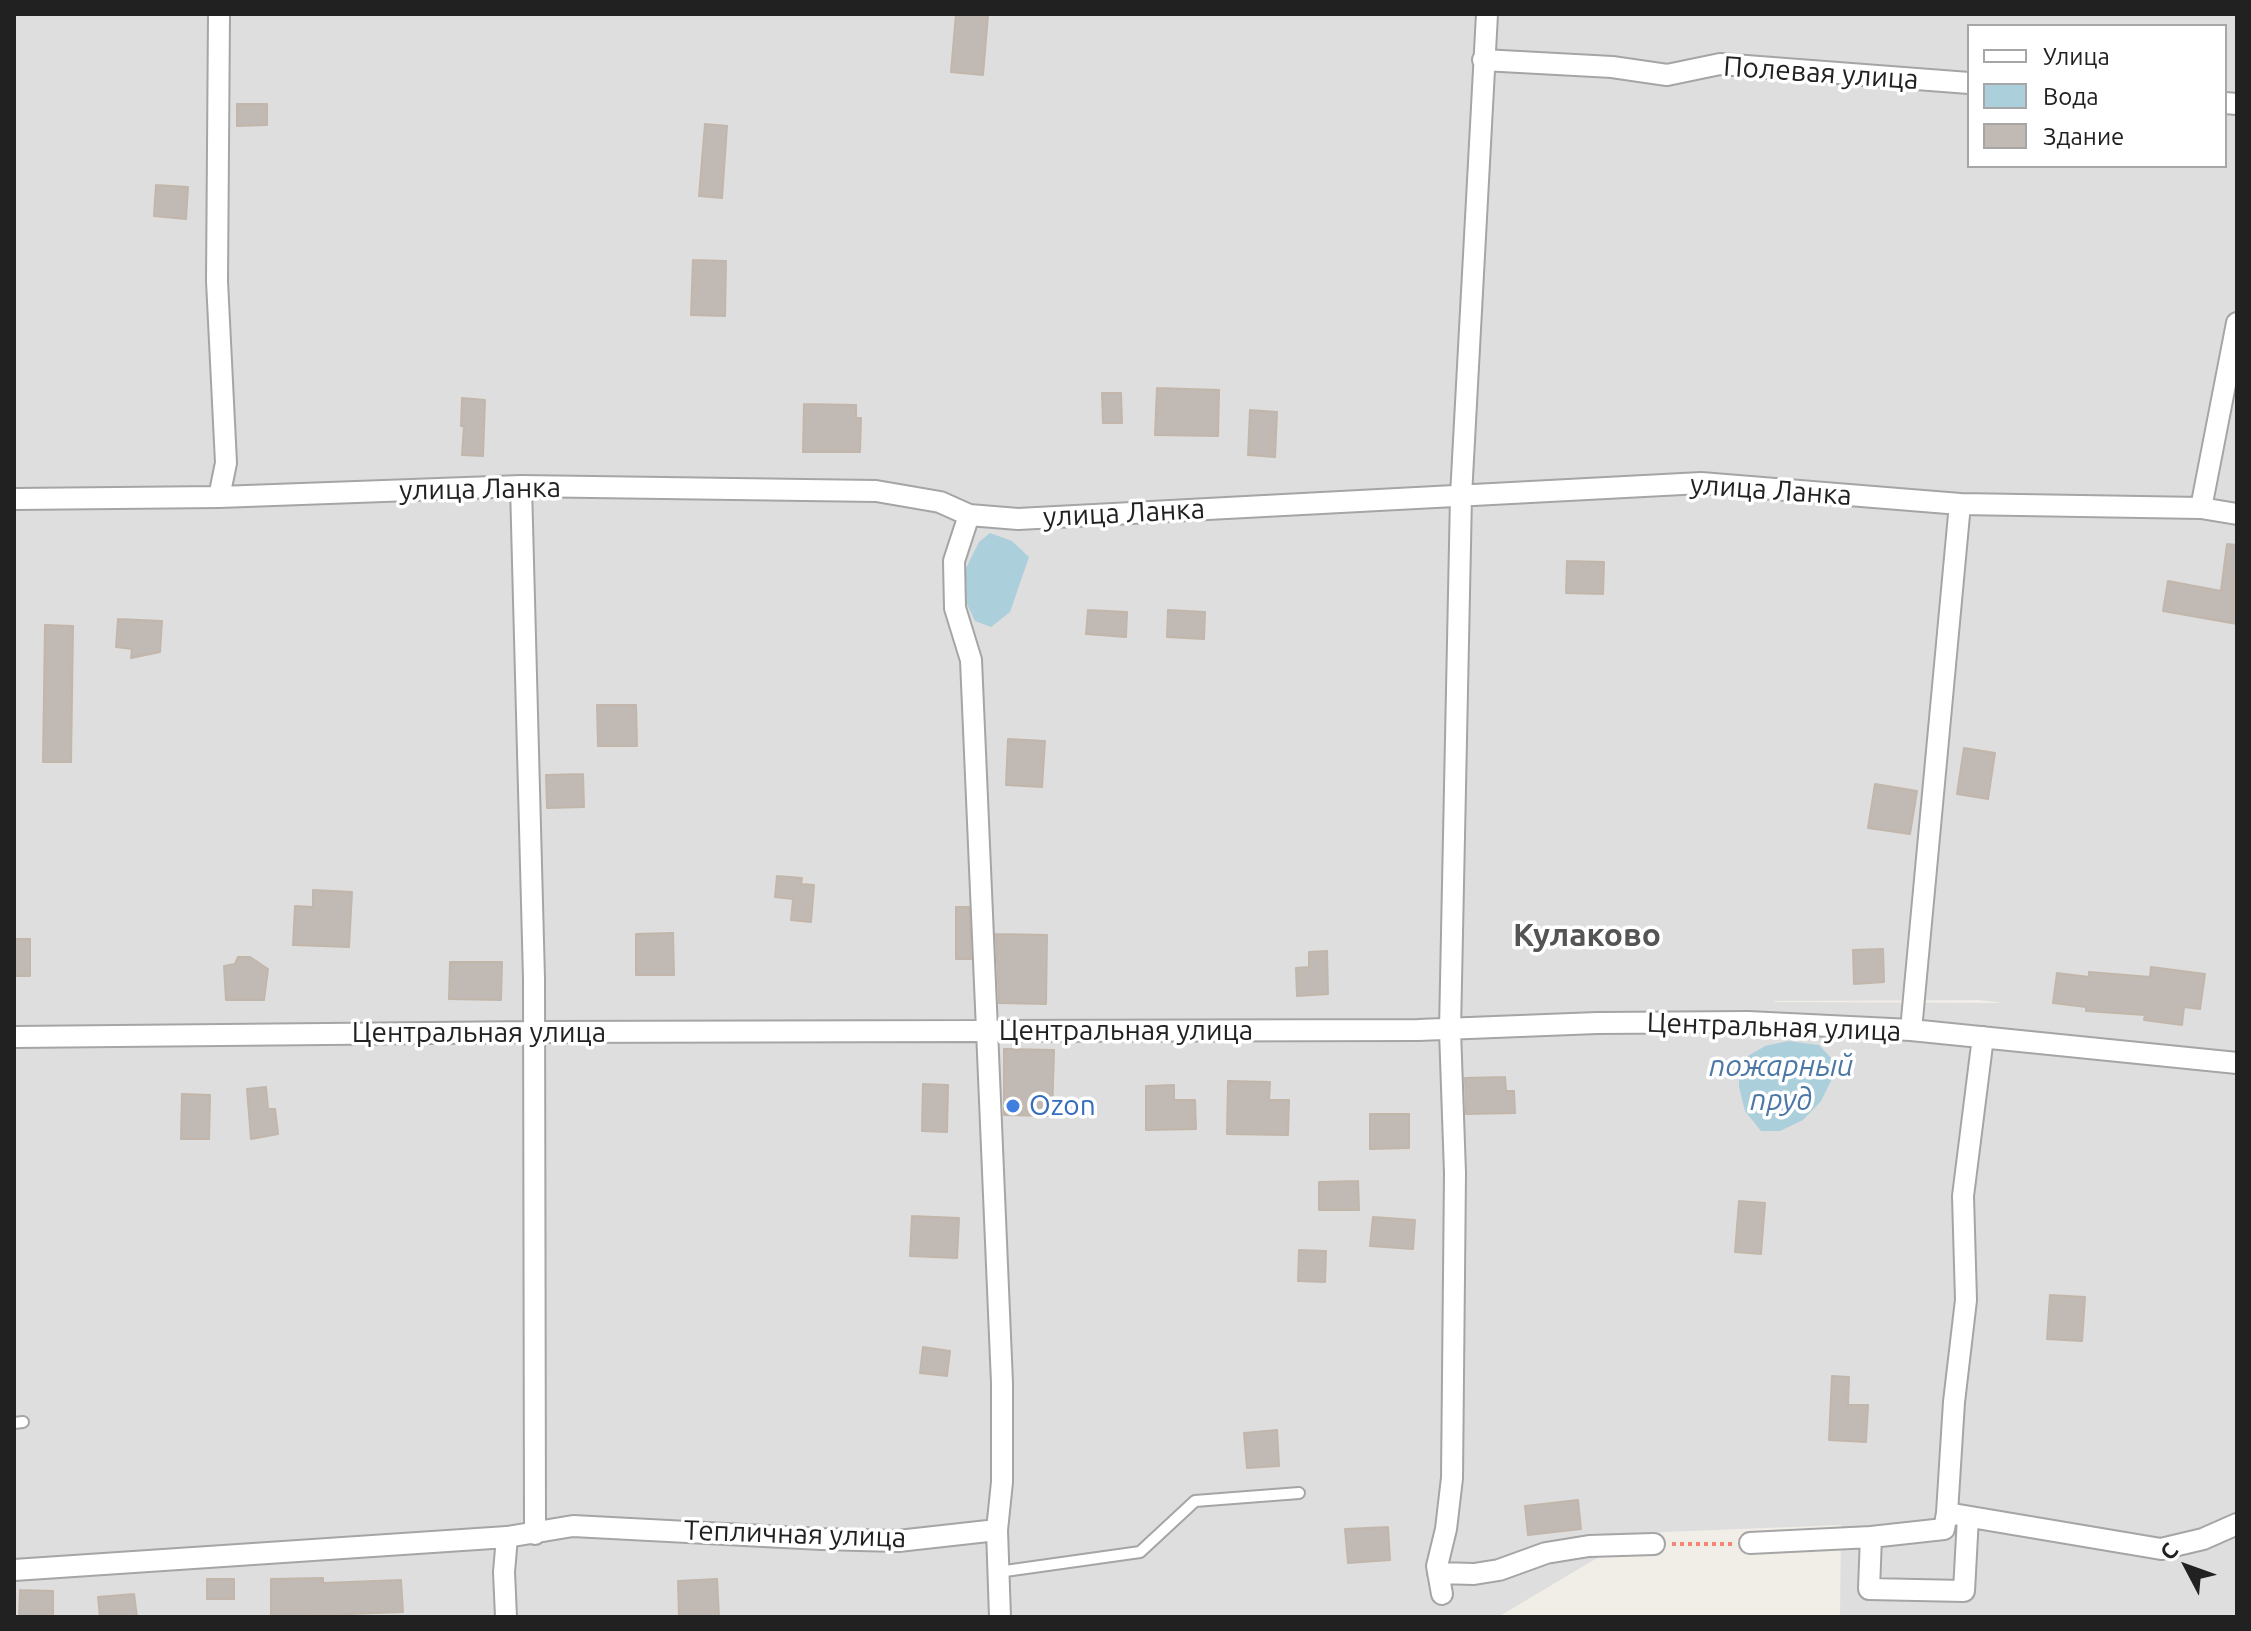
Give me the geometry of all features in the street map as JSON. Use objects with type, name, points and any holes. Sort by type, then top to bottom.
[{"type":"street","points":[[219,14],[217,281],[226,463],[219,497]]},
{"type":"street","points":[[1442,1594],[1437,1566],[1446,1529],[1452,1478],[1455,1173],[1450,1030],[1461,496],[1487,14]]},
{"type":"street","name":"Полевая улица","points":[[1483,60],[1612,67],[1667,75],[1720,64],[1967,83]]},
{"type":"street","points":[[2201,508],[2237,323]]},
{"type":"street","name":"улица Ланка","points":[[14,499],[219,497],[521,486],[876,491],[940,502],[969,515],[1018,519],[1701,483],[1960,504],[2201,508],[2237,514]]},
{"type":"street","points":[[521,486],[534,1032],[535,1534]]},
{"type":"street","points":[[1911,1030],[1960,504]]},
{"type":"street","points":[[969,515],[954,561],[955,608],[971,660],[1002,1383],[1002,1482],[997,1530],[1000,1617]]},
{"type":"street","name":"Центральная улица","points":[[14,1037],[987,1030],[1118,1033],[1450,1030],[1597,1023],[1748,1022],[1911,1030],[2237,1063]]},
{"type":"street","points":[[1750,1543],[1871,1537],[1944,1529],[1966,1300],[1963,1196],[1983,1037]]},
{"type":"street","points":[[1947,1513],[2161,1549],[2203,1539],[2237,1524]]},
{"type":"street","points":[[1871,1537],[1869,1589],[1964,1591],[1968,1517]]},
{"type":"street","name":"Тепличная улица","points":[[14,1570],[507,1537],[573,1526],[898,1541],[997,1530]]},
{"type":"street","points":[[506,1617],[504,1572],[507,1537]]},
{"type":"street","points":[[1438,1573],[1474,1574],[1499,1570],[1546,1553],[1589,1546],[1654,1544]]},
{"type":"lane","points":[[998,1572],[1140,1552],[1195,1501],[1299,1493]]},
{"type":"path","points":[[1654,1544],[1750,1543]]},
{"type":"shaded area","points":[[14,14],[2237,14],[2237,1617],[1840,1617],[1841,1525],[1639,1533],[1498,1617],[14,1617]],"holes":[[[1979,1000],[2002,1003],[1774,1002]]]},
{"type":"water","points":[[990,533],[1012,541],[1029,557],[1010,612],[991,627],[975,621],[965,600],[966,568],[979,542]]},
{"type":"water","name":"пожарный пруд","points":[[1788,1041],[1819,1045],[1831,1058],[1834,1075],[1821,1101],[1803,1120],[1780,1131],[1761,1131],[1745,1111],[1739,1073],[1748,1056],[1765,1046]]},
{"type":"building","points":[[956,14],[988,15],[983,75],[951,72]]},
{"type":"building","points":[[237,104],[267,104],[267,125],[237,126]]},
{"type":"building","points":[[705,124],[727,126],[722,198],[699,196]]},
{"type":"building","points":[[156,185],[188,187],[186,219],[154,216]]},
{"type":"building","points":[[693,260],[726,261],[725,316],[691,315]]},
{"type":"building","points":[[1157,388],[1219,390],[1218,436],[1155,435]]},
{"type":"building","points":[[1102,393],[1121,393],[1122,423],[1103,423]]},
{"type":"building","points":[[462,398],[485,400],[483,456],[462,455]]},
{"type":"building","points":[[804,404],[856,405],[856,418],[861,418],[860,452],[803,452]]},
{"type":"building","points":[[1250,410],[1277,412],[1275,457],[1248,455]]},
{"type":"building","points":[[2227,544],[2237,545],[2237,624],[2163,611],[2168,581],[2221,591]]},
{"type":"building","points":[[1567,561],[1604,562],[1603,594],[1566,593]]},
{"type":"building","points":[[1088,610],[1127,612],[1126,637],[1086,634]]},
{"type":"building","points":[[1168,610],[1205,612],[1204,639],[1167,637]]},
{"type":"building","points":[[118,619],[162,621],[160,652],[131,658],[132,649],[116,647]]},
{"type":"building","points":[[45,625],[73,626],[71,762],[43,762]]},
{"type":"building","points":[[597,705],[636,705],[637,746],[598,746]]},
{"type":"building","points":[[1008,739],[1045,741],[1042,787],[1006,785]]},
{"type":"building","points":[[1964,748],[1995,753],[1988,799],[1957,794]]},
{"type":"building","points":[[583,774],[584,807],[547,808],[546,775]]},
{"type":"building","points":[[1875,784],[1917,791],[1910,834],[1868,828]]},
{"type":"building","points":[[777,876],[802,878],[801,884],[814,885],[811,922],[791,920],[793,899],[775,897]]},
{"type":"building","points":[[313,890],[352,892],[349,947],[293,945],[295,906],[313,907]]},
{"type":"building","points":[[956,907],[969,907],[971,959],[956,959]]},
{"type":"building","points":[[673,933],[674,975],[636,975],[636,934]]},
{"type":"building","points":[[996,934],[1047,935],[1046,1004],[999,1003]]},
{"type":"building","points":[[14,939],[30,939],[30,976],[14,976]]},
{"type":"building","points":[[1883,949],[1884,982],[1854,984],[1853,950]]},
{"type":"building","points":[[1327,951],[1328,994],[1297,996],[1296,968],[1309,967],[1309,952]]},
{"type":"building","points":[[238,957],[250,957],[268,969],[264,1000],[226,1000],[224,966],[235,964]]},
{"type":"building","points":[[450,962],[502,962],[501,1000],[449,999]]},
{"type":"building","points":[[2151,967],[2205,974],[2200,1009],[2184,1007],[2182,1025],[2144,1020],[2145,1015],[2086,1011],[2086,1007],[2053,1003],[2057,973],[2089,977],[2089,972],[2150,977]]},
{"type":"building","points":[[1004,1049],[1054,1050],[1052,1116],[1004,1115]]},
{"type":"building","points":[[1505,1077],[1506,1091],[1514,1091],[1515,1113],[1466,1114],[1465,1078]]},
{"type":"building","points":[[1228,1081],[1270,1082],[1269,1100],[1289,1100],[1288,1135],[1227,1134]]},
{"type":"building","points":[[923,1084],[948,1085],[947,1132],[922,1131]]},
{"type":"building","points":[[1174,1085],[1174,1100],[1195,1100],[1196,1129],[1146,1130],[1146,1086]]},
{"type":"building","points":[[266,1087],[268,1109],[275,1109],[278,1134],[251,1139],[247,1089]]},
{"type":"building","points":[[182,1094],[210,1095],[209,1139],[181,1139]]},
{"type":"building","points":[[1370,1114],[1409,1114],[1409,1148],[1370,1149]]},
{"type":"building","points":[[1358,1181],[1359,1210],[1319,1210],[1319,1182]]},
{"type":"building","points":[[1739,1201],[1765,1203],[1761,1254],[1735,1252]]},
{"type":"building","points":[[912,1216],[959,1218],[957,1258],[910,1256]]},
{"type":"building","points":[[1373,1217],[1415,1220],[1413,1249],[1370,1246]]},
{"type":"building","points":[[1299,1250],[1326,1251],[1325,1282],[1298,1281]]},
{"type":"building","points":[[2050,1295],[2085,1297],[2082,1341],[2047,1339]]},
{"type":"building","points":[[923,1347],[950,1351],[947,1376],[920,1373]]},
{"type":"building","points":[[1832,1376],[1849,1377],[1848,1405],[1868,1405],[1866,1442],[1829,1440]]},
{"type":"building","points":[[1277,1430],[1279,1466],[1247,1468],[1244,1433]]},
{"type":"building","points":[[1578,1500],[1581,1529],[1528,1535],[1525,1506]]},
{"type":"building","points":[[1388,1527],[1390,1560],[1348,1563],[1345,1529]]},
{"type":"building","points":[[323,1578],[323,1583],[401,1580],[403,1612],[271,1617],[271,1579]]},
{"type":"building","points":[[207,1579],[234,1579],[234,1599],[207,1599]]},
{"type":"building","points":[[717,1579],[719,1617],[679,1617],[678,1581]]},
{"type":"building","points":[[20,1590],[53,1591],[53,1617],[19,1617]]},
{"type":"building","points":[[134,1594],[137,1617],[100,1617],[98,1597]]},
{"type":"place","name":"Ozon","points":[[1013,1106]]},
{"type":"district","name":"Кулаково","points":[[1587,935]]}]
